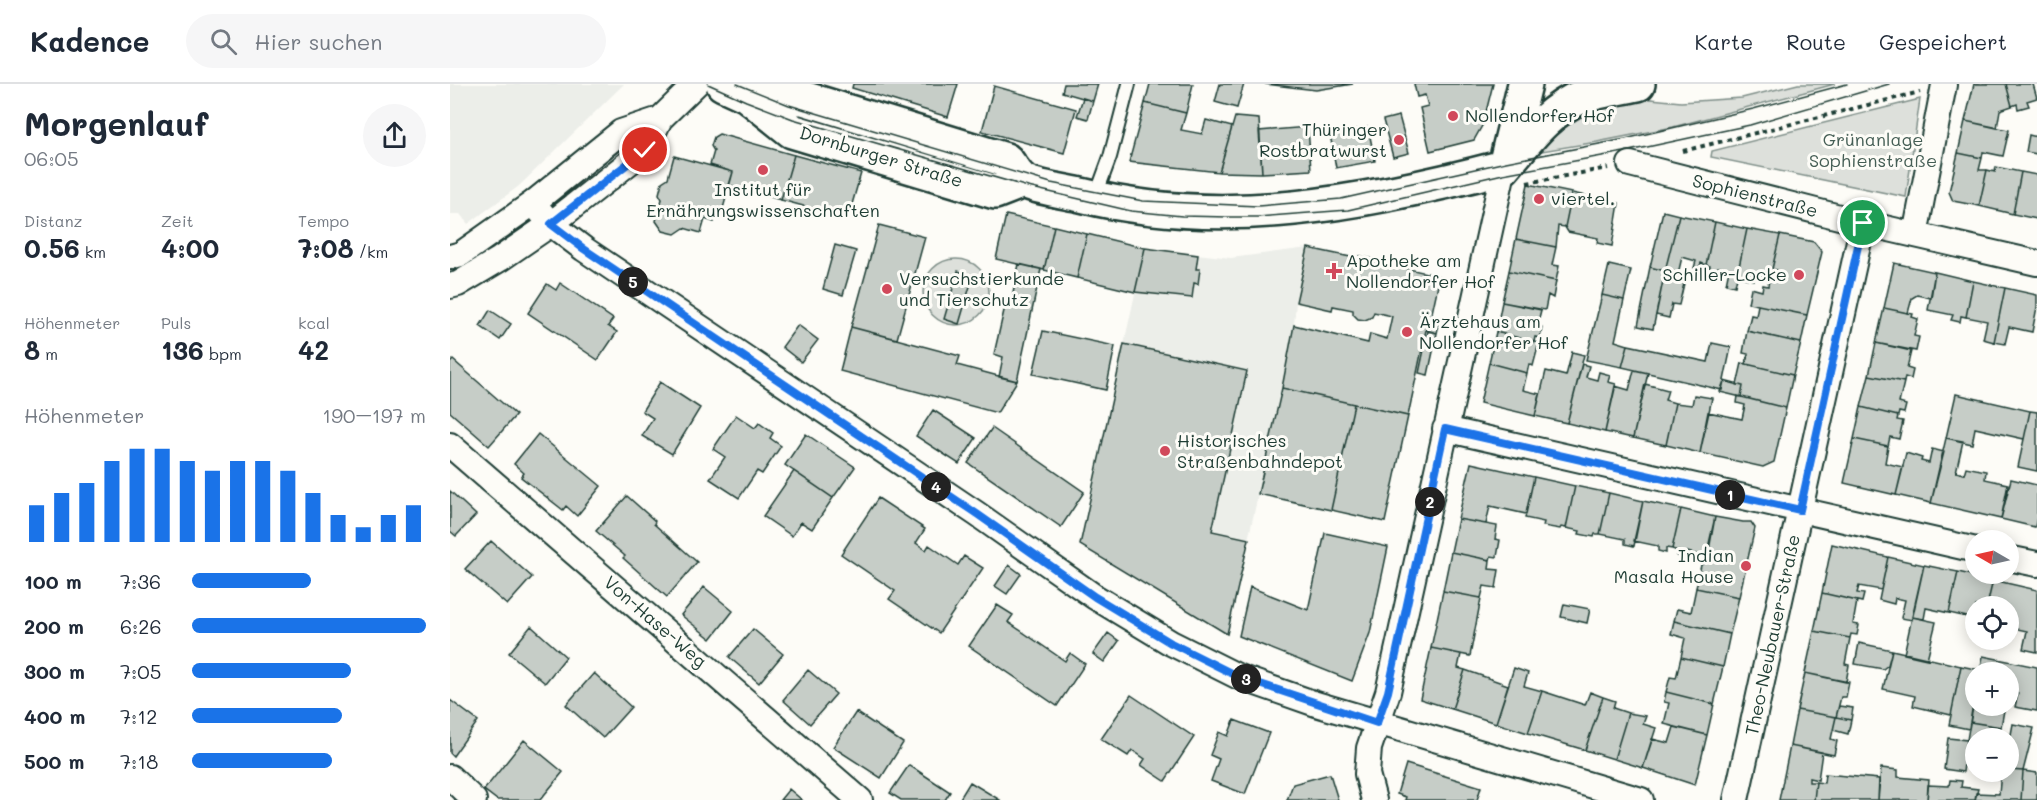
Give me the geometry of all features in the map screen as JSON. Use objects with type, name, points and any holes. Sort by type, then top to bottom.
[{"type":"street","points":[[450,286],[458,284],[500,259],[551,224],[645,150],[660,119],[696,84]]},
{"type":"street","points":[[1374,800],[1366,774],[1369,748],[1388,692],[1445,429],[1514,175],[1525,84]]},
{"type":"street","points":[[1514,175],[1537,128],[1566,104],[1585,96],[1638,84]]},
{"type":"street","points":[[1915,235],[1944,85]]},
{"type":"street","name":"Dornburger Straße","points":[[735,90],[792,131],[995,192],[1023,181],[1094,199],[1152,208],[1204,212],[1271,211],[1368,199],[1448,182],[1514,175]]},
{"type":"street","points":[[450,257],[461,254],[533,203],[621,132],[660,119]]},
{"type":"street","name":"Sophienstraße","points":[[1629,165],[2037,263]]},
{"type":"street","points":[[533,203],[551,224],[584,249],[977,514],[1095,597],[1171,643],[1239,677],[1377,723],[1641,800]]},
{"type":"street","name":"Theo-Neubauer-Straße","points":[[1736,800],[1863,223]]},
{"type":"street","points":[[1445,429],[1965,548]]},
{"type":"street","name":"Von-Hase-Weg","points":[[450,445],[860,800]]},
{"type":"street","points":[[2019,560],[2037,564]]},
{"type":"street","points":[[450,777],[474,800]]},
{"type":"lane","points":[[1094,199],[1110,157],[1129,84]]},
{"type":"path","points":[[1680,152],[1944,85]]},
{"type":"path","points":[[1514,175],[1629,165]]},
{"type":"shaded area","points":[[450,84],[624,84],[519,186],[468,224],[460,214],[450,214]]},
{"type":"shaded area","points":[[1145,248],[1231,258],[1308,248],[1296,302],[1282,388],[1227,634],[1080,545]]},
{"type":"green space","points":[[1798,84],[1835,84],[1673,127],[1530,153],[1573,110],[1641,98],[1681,102],[1742,98]]},
{"type":"green space","name":"Grünanlage Sophienstraße","points":[[1920,99],[1906,197],[1711,157],[1712,151]]},
{"type":"green space","points":[[637,137],[637,141],[553,207],[550,204],[633,138]]},
{"type":"green space","points":[[956,259],[968,262],[979,269],[986,280],[989,292],[986,304],[979,315],[968,322],[956,325],[944,322],[933,315],[926,304],[923,292],[926,280],[933,269],[944,262]]},
{"type":"building","points":[[853,84],[958,84],[948,117],[852,88]]},
{"type":"building","points":[[1064,84],[1098,84],[1093,101],[1062,92]]},
{"type":"building","points":[[1150,84],[1193,84],[1186,113],[1145,103]]},
{"type":"building","points":[[1220,84],[1244,84],[1237,108],[1215,102]]},
{"type":"building","points":[[1265,84],[1353,84],[1316,90]]},
{"type":"building","name":"Nollendorfer Hof","points":[[1414,84],[1493,84],[1483,124],[1474,140],[1430,151],[1420,108],[1428,106],[1425,95],[1417,97]]},
{"type":"building","points":[[1974,84],[2006,84],[2012,106],[2000,110],[1997,128],[1965,121]]},
{"type":"building","points":[[2006,84],[2033,84],[2037,98],[2027,101],[2029,106],[2018,109],[2017,104],[2012,106]]},
{"type":"building","points":[[994,86],[1076,109],[1064,153],[982,131]]},
{"type":"building","points":[[1083,98],[1093,101],[1088,119],[1077,116]]},
{"type":"building","points":[[1145,103],[1186,113],[1181,130],[1202,134],[1206,120],[1232,127],[1219,172],[1129,162]]},
{"type":"building","points":[[1399,116],[1409,153],[1393,157],[1383,120]]},
{"type":"building","points":[[1235,117],[1259,119],[1262,173],[1219,172]]},
{"type":"building","points":[[1965,121],[2009,130],[2003,156],[1983,152],[1982,158],[1958,153]]},
{"type":"building","points":[[1308,127],[1311,170],[1262,173],[1259,131]]},
{"type":"building","points":[[1368,127],[1375,161],[1336,168],[1330,134]]},
{"type":"building","points":[[719,134],[794,155],[781,200],[729,185],[733,172],[710,165],[714,151],[711,146],[714,137]]},
{"type":"building","points":[[2029,135],[2037,137],[2037,154],[2026,152]]},
{"type":"building","points":[[1958,153],[1982,158],[1979,170],[1987,170],[1979,206],[1953,201],[1949,192]]},
{"type":"building","points":[[794,155],[861,173],[848,218],[781,200]]},
{"type":"building","points":[[674,156],[733,172],[721,216],[716,215],[714,222],[705,219],[701,233],[684,228],[675,234],[663,231],[656,221],[662,199],[659,194],[662,182],[668,178]]},
{"type":"building","points":[[1996,167],[2021,172],[2013,214],[1979,206],[1987,170],[1995,172]]},
{"type":"building","points":[[2021,172],[2037,175],[2037,219],[2013,214]]},
{"type":"building","points":[[1528,184],[1572,193],[1565,227],[1558,226],[1556,247],[1516,239]]},
{"type":"building","points":[[1572,193],[1619,203],[1612,246],[1597,243],[1598,238],[1568,232],[1565,227]]},
{"type":"building","points":[[1663,211],[1679,215],[1665,271],[1650,267]]},
{"type":"building","points":[[1006,215],[1054,226],[1044,270],[996,259]]},
{"type":"building","points":[[1679,215],[1715,222],[1706,265],[1701,263],[1699,269],[1694,268],[1696,261],[1682,257],[1678,274],[1665,271]]},
{"type":"building","points":[[1715,222],[1747,229],[1735,286],[1726,284],[1729,269],[1718,267],[1717,272],[1709,270],[1710,266],[1706,265]]},
{"type":"building","points":[[879,225],[925,237],[897,339],[851,327]]},
{"type":"building","points":[[1054,226],[1087,234],[1077,278],[1044,270]]},
{"type":"building","points":[[1747,229],[1780,235],[1770,278],[1754,275],[1753,280],[1737,276]]},
{"type":"building","points":[[1087,234],[1145,248],[1135,292],[1077,278]]},
{"type":"building","points":[[1780,235],[1814,242],[1822,252],[1807,315],[1748,303],[1751,288],[1762,291],[1763,285],[1768,286],[1769,280],[1774,281],[1777,270],[1772,269]]},
{"type":"building","points":[[1516,239],[1556,247],[1552,265],[1559,266],[1556,281],[1509,271]]},
{"type":"building","points":[[835,245],[856,251],[843,295],[823,289]]},
{"type":"building","points":[[1145,248],[1198,255],[1196,269],[1200,269],[1198,284],[1194,283],[1192,298],[1135,292]]},
{"type":"building","name":"Ärztehaus am Nollendorfer Hof","points":[[1308,248],[1360,259],[1360,256],[1440,276],[1408,416],[1282,388],[1294,325],[1368,343],[1370,334],[1387,339],[1392,316],[1374,312],[1372,317],[1365,320],[1358,319],[1353,314],[1353,310],[1333,306],[1332,310],[1296,302]]},
{"type":"building","points":[[1894,263],[1935,272],[1931,298],[1917,295],[1912,298],[1908,313],[1884,308]]},
{"type":"building","points":[[1019,264],[1041,269],[1017,381],[999,377],[1003,357],[994,354],[1006,302],[1011,303]]},
{"type":"building","points":[[1609,265],[1631,270],[1624,300],[1602,295]]},
{"type":"building","points":[[1650,267],[1665,271],[1653,329],[1638,326]]},
{"type":"building","points":[[958,271],[973,276],[959,324],[944,319]]},
{"type":"building","points":[[1509,271],[1556,281],[1553,298],[1548,295],[1545,310],[1502,302]]},
{"type":"building","points":[[1665,271],[1686,275],[1679,305],[1672,304],[1669,318],[1656,315]]},
{"type":"building","points":[[1935,272],[1973,281],[1966,317],[1961,316],[1960,322],[1951,320],[1953,315],[1928,310]]},
{"type":"building","points":[[1973,281],[2005,288],[1994,342],[1983,339],[1987,321],[1966,317]]},
{"type":"building","points":[[560,283],[613,319],[608,326],[617,332],[598,360],[528,313],[547,284],[556,290]]},
{"type":"building","points":[[2005,288],[2037,295],[2037,307],[2032,332],[2009,327],[2005,344],[1994,342]]},
{"type":"building","points":[[1602,295],[1624,300],[1615,341],[1628,345],[1622,367],[1586,360]]},
{"type":"building","points":[[1502,302],[1541,310],[1537,326],[1542,327],[1540,338],[1535,337],[1534,342],[1496,332]]},
{"type":"building","points":[[1758,305],[1807,315],[1801,343],[1747,331],[1751,315],[1756,316]]},
{"type":"building","points":[[1884,308],[1913,314],[1912,317],[1918,319],[1914,336],[1919,337],[1916,351],[1876,343]]},
{"type":"building","points":[[490,310],[511,324],[500,340],[480,326]]},
{"type":"building","points":[[1428,321],[1439,324],[1437,333],[1426,330]]},
{"type":"building","points":[[798,325],[818,340],[801,362],[782,347]]},
{"type":"building","points":[[851,327],[960,356],[957,365],[1017,381],[997,413],[840,371]]},
{"type":"building","points":[[1043,331],[1115,346],[1106,390],[1033,374]]},
{"type":"building","points":[[1428,331],[1437,333],[1428,375],[1419,373]]},
{"type":"building","points":[[1747,331],[1801,343],[1793,375],[1746,364],[1748,354],[1743,353]]},
{"type":"building","points":[[1496,332],[1539,343],[1533,366],[1529,364],[1527,373],[1489,363]]},
{"type":"building","points":[[1712,343],[1731,347],[1722,390],[1622,367],[1628,345],[1708,362]]},
{"type":"building","points":[[1876,343],[1911,351],[1907,368],[1913,370],[1911,379],[1905,377],[1904,382],[1869,375]]},
{"type":"building","name":"Historisches Straßenbahndepot","points":[[1124,344],[1247,371],[1212,531],[1249,539],[1227,634],[1080,545]]},
{"type":"building","points":[[1572,352],[1584,355],[1567,423],[1535,416],[1546,371],[1566,376]]},
{"type":"building","points":[[453,360],[516,415],[489,446],[450,412],[450,363]]},
{"type":"building","points":[[1489,363],[1527,373],[1523,390],[1540,394],[1535,416],[1480,403]]},
{"type":"building","points":[[1742,363],[1793,375],[1786,408],[1741,397],[1743,386],[1737,385]]},
{"type":"building","points":[[1582,364],[1589,366],[1586,377],[1597,380],[1599,372],[1610,375],[1608,382],[1616,384],[1605,432],[1567,423]]},
{"type":"building","points":[[1634,370],[1648,373],[1633,438],[1605,432],[1615,386],[1629,390]]},
{"type":"building","points":[[1869,375],[1904,382],[1899,403],[1906,405],[1904,413],[1899,412],[1898,416],[1861,407]]},
{"type":"building","points":[[1724,381],[1743,386],[1741,397],[1720,392]]},
{"type":"building","points":[[660,382],[700,408],[672,454],[642,436],[653,418],[642,411]]},
{"type":"building","points":[[1645,384],[1668,390],[1665,400],[1675,403],[1666,445],[1633,438]]},
{"type":"building","points":[[1282,388],[1354,404],[1331,510],[1258,494]]},
{"type":"building","points":[[1956,394],[2030,411],[2024,439],[1975,428],[1972,444],[1946,438]]},
{"type":"building","points":[[1694,395],[1712,398],[1700,453],[1666,445],[1675,403],[1692,405]]},
{"type":"building","points":[[1738,396],[1786,408],[1774,462],[1763,467],[1700,453],[1708,412],[1742,419],[1745,405],[1737,403]]},
{"type":"building","points":[[1354,404],[1408,416],[1385,522],[1331,510]]},
{"type":"building","points":[[1861,407],[1898,416],[1897,420],[1903,421],[1899,439],[1890,437],[1888,446],[1854,439]]},
{"type":"building","points":[[933,410],[976,438],[959,464],[916,436]]},
{"type":"building","points":[[2030,411],[2037,412],[2037,471],[2018,467]]},
{"type":"building","points":[[736,415],[755,428],[759,423],[773,433],[770,438],[781,446],[762,474],[757,471],[739,498],[710,479],[725,457],[713,449]]},
{"type":"building","points":[[992,428],[1084,492],[1061,527],[968,463]]},
{"type":"building","points":[[538,434],[601,486],[577,516],[566,506],[563,510],[521,477],[524,473],[514,464]]},
{"type":"building","points":[[806,434],[855,467],[833,498],[785,465]]},
{"type":"building","points":[[1946,438],[1963,441],[1956,472],[1964,474],[1966,467],[1986,471],[1985,479],[2008,484],[2001,519],[1931,503]]},
{"type":"building","points":[[1854,439],[1888,446],[1885,463],[1903,467],[1896,495],[1844,483]]},
{"type":"building","points":[[1932,449],[1944,452],[1931,503],[1896,495],[1906,453],[1929,463]]},
{"type":"building","points":[[1471,463],[1534,477],[1526,514],[1490,506],[1486,524],[1458,519]]},
{"type":"building","points":[[794,471],[833,498],[812,529],[801,522],[792,536],[763,516]]},
{"type":"building","points":[[1534,477],[1575,486],[1566,528],[1543,526],[1544,522],[1525,518]]},
{"type":"building","points":[[2011,479],[2037,485],[2035,527],[2001,519]]},
{"type":"building","points":[[1575,486],[1609,493],[1600,534],[1595,534],[1594,537],[1566,528]]},
{"type":"building","points":[[450,491],[476,515],[456,536],[450,531]]},
{"type":"building","points":[[1609,493],[1643,501],[1634,546],[1625,544],[1625,539],[1600,534]]},
{"type":"building","points":[[627,496],[655,521],[654,524],[697,562],[667,597],[596,531]]},
{"type":"building","points":[[878,498],[925,529],[916,543],[926,550],[929,545],[958,565],[964,556],[983,568],[939,633],[889,599],[895,591],[841,554]]},
{"type":"building","points":[[1643,501],[1681,509],[1672,549],[1666,548],[1666,553],[1658,551],[1658,546],[1634,541]]},
{"type":"building","points":[[1681,509],[1715,517],[1706,557],[1687,552],[1685,558],[1677,556],[1678,551],[1672,549]]},
{"type":"building","points":[[1715,517],[1751,522],[1755,528],[1739,597],[1696,588],[1701,565],[1707,561]]},
{"type":"building","points":[[1458,519],[1497,526],[1495,539],[1500,540],[1497,557],[1491,556],[1490,560],[1451,552]]},
{"type":"building","points":[[1325,533],[1388,547],[1370,633],[1352,681],[1239,636],[1250,587],[1308,610]]},
{"type":"building","points":[[491,541],[532,577],[507,605],[465,569]]},
{"type":"building","points":[[1832,544],[1888,557],[1881,590],[1859,586],[1857,593],[1864,594],[1862,602],[1822,593]]},
{"type":"building","points":[[1451,552],[1490,560],[1489,569],[1499,570],[1496,588],[1484,586],[1481,598],[1443,591]]},
{"type":"building","points":[[1888,557],[1924,565],[1912,620],[1901,618],[1905,600],[1895,598],[1894,604],[1879,600]]},
{"type":"building","points":[[1009,565],[1021,574],[1007,594],[995,586]]},
{"type":"building","points":[[1924,565],[1958,572],[1949,613],[1926,608],[1924,619],[1912,617]]},
{"type":"building","points":[[1958,572],[1965,574],[1965,584],[1992,584],[1989,596],[1965,596],[1965,617],[1949,613]]},
{"type":"building","points":[[1992,584],[2011,584],[2037,590],[2037,652],[2023,649],[2027,631],[2019,629],[2019,596],[1989,596]]},
{"type":"building","points":[[704,587],[733,611],[711,639],[681,615]]},
{"type":"building","points":[[1696,588],[1739,597],[1730,634],[1674,621],[1677,609],[1691,612]]},
{"type":"building","points":[[1443,591],[1481,598],[1470,656],[1431,648]]},
{"type":"building","points":[[1822,593],[1857,601],[1853,624],[1859,625],[1857,635],[1851,634],[1850,638],[1814,631]]},
{"type":"building","points":[[1564,604],[1590,609],[1587,623],[1561,617]]},
{"type":"building","points":[[997,605],[1013,615],[1008,622],[1065,661],[1070,653],[1085,664],[1057,706],[969,646]]},
{"type":"building","points":[[1912,617],[1936,622],[1927,659],[1904,654]]},
{"type":"building","points":[[1674,621],[1730,634],[1723,667],[1681,657],[1685,638],[1671,634]]},
{"type":"building","points":[[531,626],[566,657],[545,683],[509,653]]},
{"type":"building","points":[[753,629],[783,654],[759,683],[729,657]]},
{"type":"building","points":[[1814,631],[1850,638],[1845,664],[1849,665],[1846,682],[1805,673]]},
{"type":"building","points":[[1108,633],[1119,641],[1104,662],[1093,654]]},
{"type":"building","points":[[1859,643],[1892,650],[1888,665],[1883,669],[1855,664]]},
{"type":"building","points":[[1431,648],[1461,654],[1458,668],[1465,670],[1452,709],[1420,699]]},
{"type":"building","points":[[1892,650],[1961,666],[1951,715],[1913,706],[1915,696],[1883,689]]},
{"type":"building","points":[[1983,656],[2012,662],[1982,662]]},
{"type":"building","points":[[1681,657],[1723,667],[1714,704],[1666,692],[1670,677],[1676,678]]},
{"type":"building","points":[[2019,663],[2037,667],[2037,711],[2019,708]]},
{"type":"building","points":[[1961,666],[1965,667],[1965,716],[1971,716],[1969,728],[1949,725]]},
{"type":"building","points":[[1514,668],[1528,673],[1524,686],[1542,691],[1528,733],[1496,723]]},
{"type":"building","points":[[808,670],[836,694],[810,724],[783,700]]},
{"type":"building","points":[[1465,670],[1508,685],[1496,723],[1452,709]]},
{"type":"building","points":[[594,673],[631,707],[603,738],[566,705]]},
{"type":"building","points":[[1805,673],[1849,682],[1846,697],[1841,697],[1836,717],[1797,710]]},
{"type":"building","points":[[1542,691],[1585,705],[1590,692],[1603,697],[1585,750],[1528,733]]},
{"type":"building","points":[[1666,692],[1714,704],[1707,735],[1664,724],[1669,703],[1664,702]]},
{"type":"building","points":[[1131,695],[1194,737],[1165,781],[1141,765],[1145,759],[1132,750],[1128,756],[1101,739]]},
{"type":"building","points":[[1603,697],[1615,701],[1613,708],[1628,713],[1614,759],[1585,750]]},
{"type":"building","points":[[450,700],[478,721],[453,756],[450,753]]},
{"type":"building","points":[[1839,706],[1853,708],[1851,720],[1836,717]]},
{"type":"building","points":[[1797,710],[1836,717],[1831,739],[1837,741],[1834,755],[1790,746]]},
{"type":"building","points":[[856,712],[903,743],[881,778],[833,747]]},
{"type":"building","points":[[1628,713],[1646,716],[1643,724],[1656,728],[1643,768],[1614,759]]},
{"type":"building","points":[[1971,716],[2003,716],[2001,727],[1970,722]]},
{"type":"building","points":[[1836,717],[1851,720],[1848,734],[1833,730]]},
{"type":"building","points":[[1234,720],[1269,733],[1245,794],[1211,781],[1219,759],[1210,755],[1219,732],[1228,736]]},
{"type":"building","points":[[1970,722],[2001,727],[2001,728],[1969,728]]},
{"type":"building","points":[[2013,724],[2034,728],[2023,771],[2019,771],[2019,728],[2012,728]]},
{"type":"building","points":[[1674,727],[1707,735],[1695,785],[1643,768],[1652,739],[1669,743]]},
{"type":"building","points":[[1948,738],[1965,740],[1963,772],[1944,769]]},
{"type":"building","points":[[524,740],[563,772],[540,800],[497,800],[484,790]]},
{"type":"building","points":[[1790,746],[1822,752],[1818,780],[1809,778],[1809,782],[1816,782],[1814,800],[1779,800]]},
{"type":"building","points":[[1406,764],[1481,787],[1477,800],[1405,800],[1406,797],[1397,794]]},
{"type":"building","points":[[909,765],[950,792],[945,800],[901,800],[890,793]]},
{"type":"building","points":[[1881,768],[1898,770],[1898,777],[1929,780],[1927,800],[1878,800]]},
{"type":"building","points":[[2019,771],[2023,771],[2021,800],[1975,800],[1976,793],[1999,794],[2000,782],[2019,782]]},
{"type":"building","points":[[2023,771],[2037,773],[2037,800],[2021,800]]},
{"type":"building","points":[[1330,774],[1338,800],[1287,800],[1293,784]]},
{"type":"building","points":[[1825,774],[1879,779],[1878,800],[1814,800],[1816,782],[1824,783]]},
{"type":"building","points":[[1950,780],[1962,781],[1961,787],[1978,789],[1975,800],[1927,800],[1928,785],[1949,786]]},
{"type":"building","points":[[970,782],[1000,800],[959,800]]},
{"type":"building","points":[[789,789],[802,800],[780,800]]},
{"type":"tram line","points":[[708,84],[793,119],[1028,187],[1131,211],[1182,216],[1229,217],[1348,210],[1503,174],[1624,152],[1750,125],[1889,84]]},
{"type":"tram line","points":[[737,84],[789,105],[1051,183],[1143,201],[1258,206],[1341,199],[1506,162],[1625,139],[1847,84]]},
{"type":"place","name":"Nollendorfer Hof","points":[[1453,116]]},
{"type":"place","name":"Thüringer Rostbratwurst","points":[[1399,140]]},
{"type":"place","name":"Institut für Ernährungswissenschaften","points":[[763,170]]},
{"type":"place","name":"viertel.","points":[[1539,199]]},
{"type":"place","name":"Apotheke am Nollendorfer Hof","points":[[1334,271]]},
{"type":"place","name":"Schiller-Locke","points":[[1799,275]]},
{"type":"place","name":"Versuchstierkunde und Tierschutz","points":[[887,289]]},
{"type":"place","name":"Ärztehaus am Nollendorfer Hof","points":[[1407,332]]},
{"type":"place","name":"Historisches Straßenbahndepot","points":[[1165,451]]},
{"type":"place","name":"Indian Masala House","points":[[1746,566]]},
{"type":"route","points":[[645,150],[551,224],[584,249],[977,514],[1095,597],[1171,643],[1239,677],[1377,723],[1388,692],[1445,429],[1800,510],[1863,223]]}]
